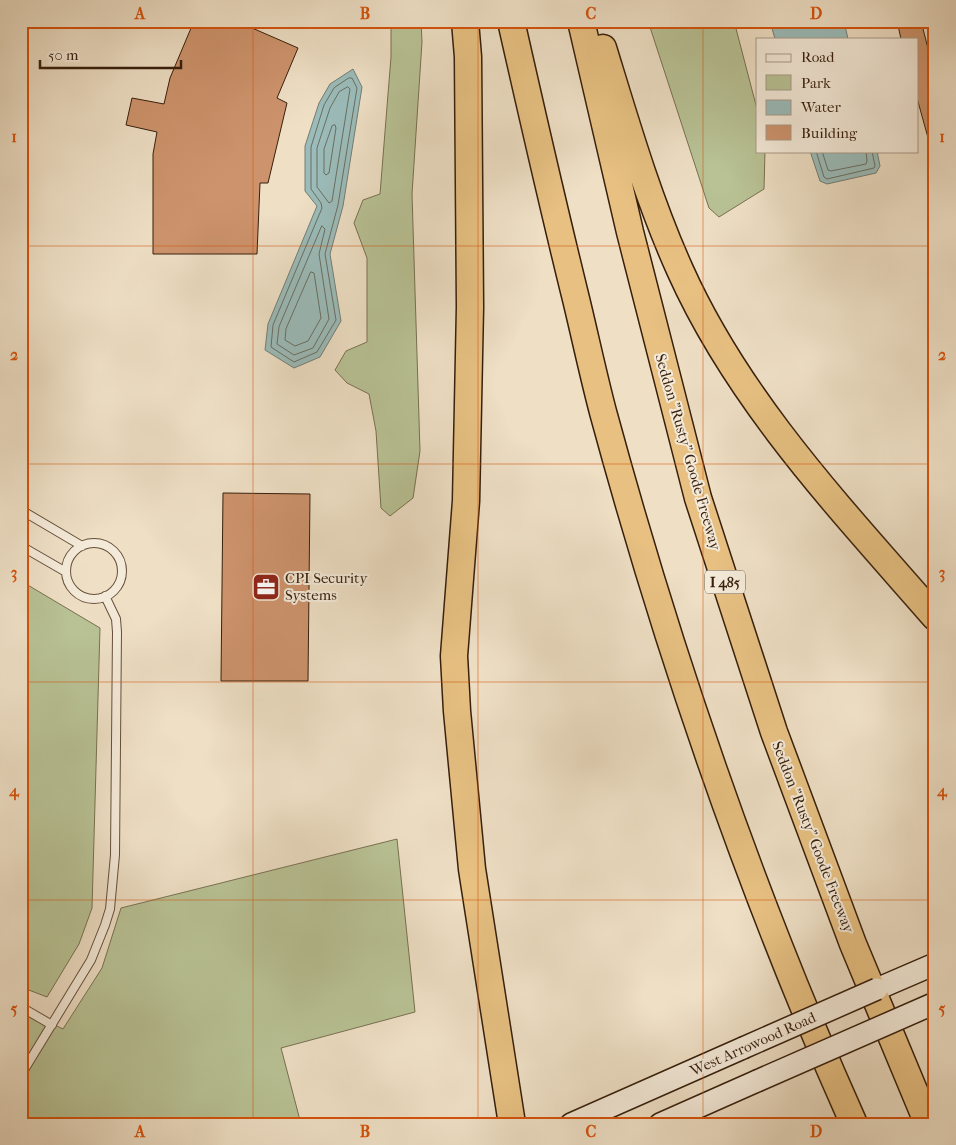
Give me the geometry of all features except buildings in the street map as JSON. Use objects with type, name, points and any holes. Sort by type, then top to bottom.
[{"type":"highway","points":[[465,21],[468,57],[470,306],[466,502],[454,656],[459,738],[472,869],[512,1124]]},
{"type":"highway","points":[[511,21],[602,409],[635,525],[700,732],[751,870],[816,1036],[854,1124]]},
{"type":"highway","name":"Seddon \"Rusty\" Goode Freeway","points":[[581,21],[659,351],[707,525],[774,732],[857,952],[928,1124]]},
{"type":"highway","points":[[595,21],[632,143],[654,206],[680,270],[721,346],[761,408],[808,470],[935,617]]},
{"type":"main road","name":"West Arrowood Road","points":[[571,1124],[935,964]]},
{"type":"main road","points":[[660,1124],[935,1003]]},
{"type":"lane","points":[[21,510],[82,546]]},
{"type":"lane","points":[[101,544],[116,554],[120,562],[122,572],[120,580],[116,589],[106,596],[91,599],[82,597],[69,585],[66,572],[69,558],[82,546],[101,544]]},
{"type":"lane","points":[[21,546],[66,572]]},
{"type":"lane","points":[[21,1075],[98,944],[106,926],[113,892],[117,632],[116,619],[106,596]]},
{"type":"lane","points":[[21,1007],[52,1025]]},
{"type":"green space","points":[[391,21],[421,21],[422,42],[412,194],[420,451],[413,498],[390,516],[381,508],[376,431],[369,394],[347,383],[335,370],[346,351],[367,342],[367,258],[354,223],[363,200],[380,194],[391,57]]},
{"type":"green space","points":[[648,21],[734,21],[756,105],[756,152],[765,152],[764,189],[719,217],[709,208]]},
{"type":"green space","points":[[21,581],[100,628],[92,908],[79,944],[47,997],[21,987]]},
{"type":"green space","points":[[397,839],[415,1012],[281,1048],[301,1124],[21,1124],[21,1008],[63,1029],[102,968],[121,908]]},
{"type":"water","points":[[770,21],[844,21],[848,38],[775,38]]},
{"type":"water","points":[[353,69],[362,87],[343,206],[330,254],[341,321],[320,357],[294,368],[265,350],[268,324],[317,206],[305,191],[305,146],[319,103],[330,84]]},
{"type":"water","points":[[810,152],[877,152],[880,166],[876,173],[827,184],[820,181]]},
{"type":"place","name":"CPI Security Systems","points":[[266,587]]}]
